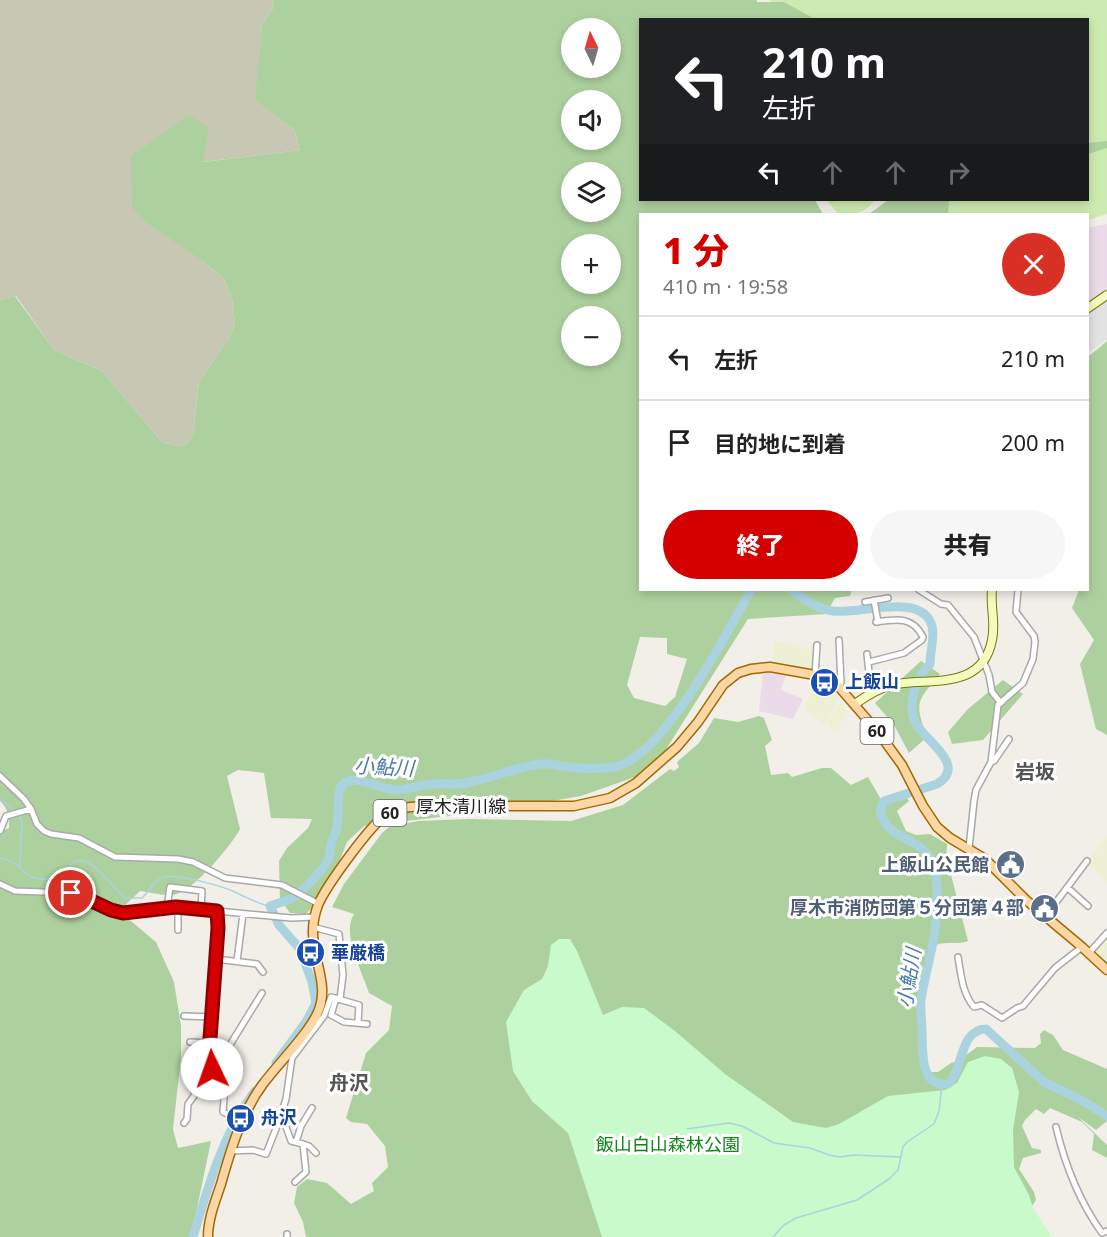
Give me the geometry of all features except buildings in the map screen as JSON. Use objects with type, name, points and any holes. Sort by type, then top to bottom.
[{"type":"main road","name":"厚木清川線","points":[[208,1237],[208,1225],[240,1120],[263,1085],[315,1023],[321,1005],[323,991],[315,950],[314,922],[319,904],[381,818],[394,811],[426,806],[574,806],[601,801],[624,791],[659,764],[687,735],[723,685],[738,673],[770,667],[815,675]]},
{"type":"main road","name":"60","points":[[815,675],[836,686],[855,704],[899,760],[920,801],[937,827],[990,864],[1026,900],[1107,970]]},
{"type":"street","points":[[1089,307],[1107,295]]},
{"type":"street","points":[[921,591],[941,604],[948,605],[974,637],[989,675],[992,692],[1001,703]]},
{"type":"street","points":[[866,690],[908,683],[950,681],[965,675],[983,660],[993,639],[992,591]]},
{"type":"street","points":[[969,848],[975,794],[991,762],[997,711],[1001,703],[1023,683],[1032,662],[1035,645],[1031,629],[1016,614],[1018,591]]},
{"type":"street","points":[[865,602],[888,598]]},
{"type":"street","points":[[869,662],[904,653],[923,637],[913,623],[906,620],[877,622],[874,601]]},
{"type":"street","points":[[836,686],[841,683],[839,640]]},
{"type":"street","points":[[815,675],[817,645]]},
{"type":"street","points":[[855,704],[866,690],[869,673],[867,654]]},
{"type":"street","points":[[991,762],[1009,740]]},
{"type":"street","points":[[0,776],[24,799],[44,831],[51,834],[73,836],[88,841],[115,857],[193,862],[225,878],[286,887],[319,904]]},
{"type":"street","points":[[0,831],[6,816],[31,809]]},
{"type":"street","points":[[1045,917],[1087,861]]},
{"type":"street","points":[[0,884],[15,891],[71,893],[123,913],[178,907],[314,922],[339,934],[343,975],[338,999],[331,1015],[344,1022],[367,1024]]},
{"type":"street","points":[[167,908],[170,887],[202,891],[201,909]]},
{"type":"street","points":[[1068,888],[1088,906]]},
{"type":"street","points":[[178,907],[178,930]]},
{"type":"street","points":[[211,1083],[212,1069],[208,1066],[217,911]]},
{"type":"street","points":[[237,961],[246,914]]},
{"type":"street","points":[[958,957],[965,993],[970,1002],[974,1007],[982,1005],[1002,1018],[1023,1006],[1056,968],[1086,950],[1107,933]]},
{"type":"street","points":[[216,959],[257,964],[263,972]]},
{"type":"street","points":[[219,1084],[228,1048],[262,993]]},
{"type":"street","points":[[231,1151],[253,1150],[266,1154],[286,1099],[292,1058],[315,1023],[324,1016],[331,997],[359,1005],[358,1023]]},
{"type":"street","points":[[184,1016],[212,1017]]},
{"type":"street","points":[[190,1042],[210,1043],[228,1048]]},
{"type":"street","points":[[184,1123],[187,1119],[188,1104],[194,1096],[197,1069],[208,1066]]},
{"type":"street","points":[[196,1080],[225,1085],[223,1112],[240,1120]]},
{"type":"street","points":[[296,1143],[301,1126],[312,1108]]},
{"type":"street","points":[[279,1121],[286,1126],[291,1141],[309,1146],[315,1153]]},
{"type":"street","points":[[1056,1127],[1063,1156],[1088,1214],[1102,1233],[1107,1231]]},
{"type":"street","points":[[295,1182],[306,1172],[303,1144]]},
{"type":"shaded area","points":[[0,0],[272,0],[274,7],[262,25],[256,100],[294,129],[300,150],[202,162],[189,115],[203,261],[224,279],[232,299],[235,323],[229,338],[199,382],[193,436],[187,444],[178,446],[162,442],[102,371],[54,350],[16,296],[0,300]]},
{"type":"shaded area","points":[[1107,224],[1107,291],[1089,303],[1089,228]]},
{"type":"shaded area","points":[[1107,298],[1107,339],[1091,351],[1089,349],[1089,311]]},
{"type":"shaded area","points":[[774,642],[815,649],[814,671],[772,664]]},
{"type":"shaded area","points":[[763,672],[786,675],[781,690],[803,699],[793,719],[759,711]]},
{"type":"shaded area","points":[[816,680],[840,696],[825,725],[805,709]]},
{"type":"shaded area","points":[[840,702],[847,711],[837,731],[827,725]]},
{"type":"shaded area","points":[[1107,836],[1107,882],[1086,863]]},
{"type":"shaded area","points":[[1107,934],[1107,965],[1092,951]]},
{"type":"green space","points":[[272,0],[757,0],[757,2],[784,2],[813,18],[639,18],[639,201],[816,201],[822,213],[639,213],[639,591],[852,591],[850,596],[835,598],[826,614],[748,619],[665,751],[635,777],[581,796],[499,810],[364,826],[347,842],[328,890],[306,914],[290,913],[280,899],[279,861],[287,848],[308,828],[312,819],[271,818],[264,773],[238,770],[227,776],[240,829],[228,846],[200,878],[181,892],[169,895],[140,891],[119,911],[156,942],[174,982],[181,1026],[181,1057],[173,1129],[178,1148],[211,1141],[189,1237],[0,1237],[0,832],[9,828],[9,820],[8,813],[0,801],[0,300],[15,296],[54,350],[102,371],[162,442],[178,446],[187,444],[193,436],[199,382],[229,338],[235,323],[232,299],[224,279],[203,261],[147,223],[132,207],[131,156],[189,115],[209,128],[203,162],[300,150],[294,129],[255,100],[262,25],[274,7]],"holes":[[[640,637],[667,638],[667,654],[687,659],[675,697],[665,706],[634,698],[627,685]]]},
{"type":"green space","points":[[769,0],[1107,0],[1107,214],[1089,220],[1089,213],[943,213],[940,201],[1089,201],[1089,18],[805,18]]},
{"type":"green space","points":[[1107,141],[1107,148],[1089,154],[1089,143]]},
{"type":"green space","points":[[828,201],[873,201],[863,211],[857,213],[837,213]]},
{"type":"green space","points":[[887,201],[949,201],[948,213],[870,213]]},
{"type":"green space","points":[[1107,341],[1107,735],[1096,729],[1080,664],[1094,640],[1072,608],[1079,591],[1089,591],[1089,356]]},
{"type":"green space","points":[[921,661],[940,674],[920,702],[920,716],[927,737],[909,753],[894,725],[875,703]]},
{"type":"green space","points":[[1003,680],[1023,694],[983,740],[952,744],[948,732],[968,709]]},
{"type":"green space","points":[[759,716],[764,718],[772,740],[765,746],[771,775],[788,773],[792,777],[822,768],[831,768],[851,785],[868,777],[883,803],[905,795],[909,801],[897,811],[906,831],[916,835],[930,834],[947,844],[946,866],[950,871],[968,941],[936,945],[932,967],[924,977],[918,1042],[922,1058],[930,1072],[938,1072],[977,1047],[1035,1048],[1041,1043],[1040,1034],[1044,1030],[1053,1035],[1063,1050],[1107,1069],[1107,1121],[1096,1130],[1078,1117],[1107,1145],[1107,1158],[1092,1150],[1094,1134],[1082,1122],[1050,1108],[1044,1114],[1036,1109],[1022,1126],[1032,1148],[1041,1150],[1041,1153],[1023,1158],[1019,1169],[1034,1192],[1036,1200],[1030,1209],[1047,1237],[306,1237],[303,1222],[294,1203],[297,1187],[307,1179],[327,1183],[351,1204],[374,1191],[372,1183],[388,1167],[385,1146],[367,1124],[351,1122],[346,1118],[366,1053],[389,1030],[392,1006],[369,993],[351,942],[350,931],[354,914],[332,907],[344,884],[382,833],[389,827],[418,821],[469,819],[571,821],[623,805],[670,769],[674,771],[679,767],[677,762],[699,743],[714,718],[738,722]]},
{"type":"green space","name":"飯山白山森林公園","points":[[559,939],[570,939],[577,951],[603,1015],[622,1007],[644,1008],[725,1074],[793,1122],[826,1128],[839,1124],[888,1096],[945,1090],[957,1083],[968,1062],[985,1056],[1001,1059],[1012,1068],[1019,1092],[1013,1130],[1014,1167],[1029,1195],[1033,1208],[1052,1237],[602,1237],[568,1133],[532,1101],[513,1071],[506,1022],[524,990],[542,979],[548,966],[551,945]]},
{"type":"waterway","name":"小鮎川","points":[[276,1063],[306,1022],[316,1003],[312,982],[300,949],[279,925],[270,906],[291,899],[307,886],[329,858],[337,828],[339,793],[342,785],[356,780],[398,790],[430,784],[466,783],[541,764],[603,768],[614,767],[633,759],[653,742],[673,719],[710,662],[750,591]]},
{"type":"waterway","name":"小鮎川","points":[[793,591],[816,606],[833,611],[888,607],[916,609],[926,615],[932,626],[930,664],[920,676],[914,692],[912,709],[916,724],[942,754],[948,769],[945,777],[937,784],[884,801],[880,811],[886,825],[891,830],[927,854],[936,875],[937,917],[921,1004],[923,1057],[927,1074],[932,1080],[948,1084],[953,1078],[966,1043],[977,1031],[986,1029],[1044,1082],[1083,1101],[1107,1116]]},
{"type":"waterway","points":[[0,799],[16,812]]},
{"type":"waterway","points":[[19,815],[22,822],[20,866]]},
{"type":"waterway","points":[[0,858],[13,862],[29,875],[40,879],[56,877],[74,863],[83,861],[95,867],[125,898],[142,898],[161,878],[177,877],[223,888],[270,906]]},
{"type":"waterway","points":[[773,1237],[784,1225],[796,1218],[857,1200],[889,1179],[898,1170],[903,1147],[907,1142],[934,1124],[939,1111],[942,1085]]},
{"type":"waterway","name":"小鮎川","points":[[193,1237],[225,1142],[255,1091]]},
{"type":"waterway","points":[[687,1129],[729,1123],[742,1126],[774,1143],[810,1148],[829,1155],[901,1157]]},
{"type":"place","name":"上飯山","points":[[824,682]]},
{"type":"place","name":"上飯山公民館","points":[[1010,865]]},
{"type":"place","name":"厚木市消防団第５分団第４部","points":[[1045,908]]},
{"type":"place","name":"華厳橋","points":[[310,953]]},
{"type":"place","name":"舟沢","points":[[240,1118]]},
{"type":"district","name":"岩坂","points":[[1035,772]]},
{"type":"district","name":"舟沢","points":[[349,1083]]},
{"type":"route","points":[[71,893],[123,913],[176,907],[217,911],[218,928],[208,1066],[212,1069]]}]
